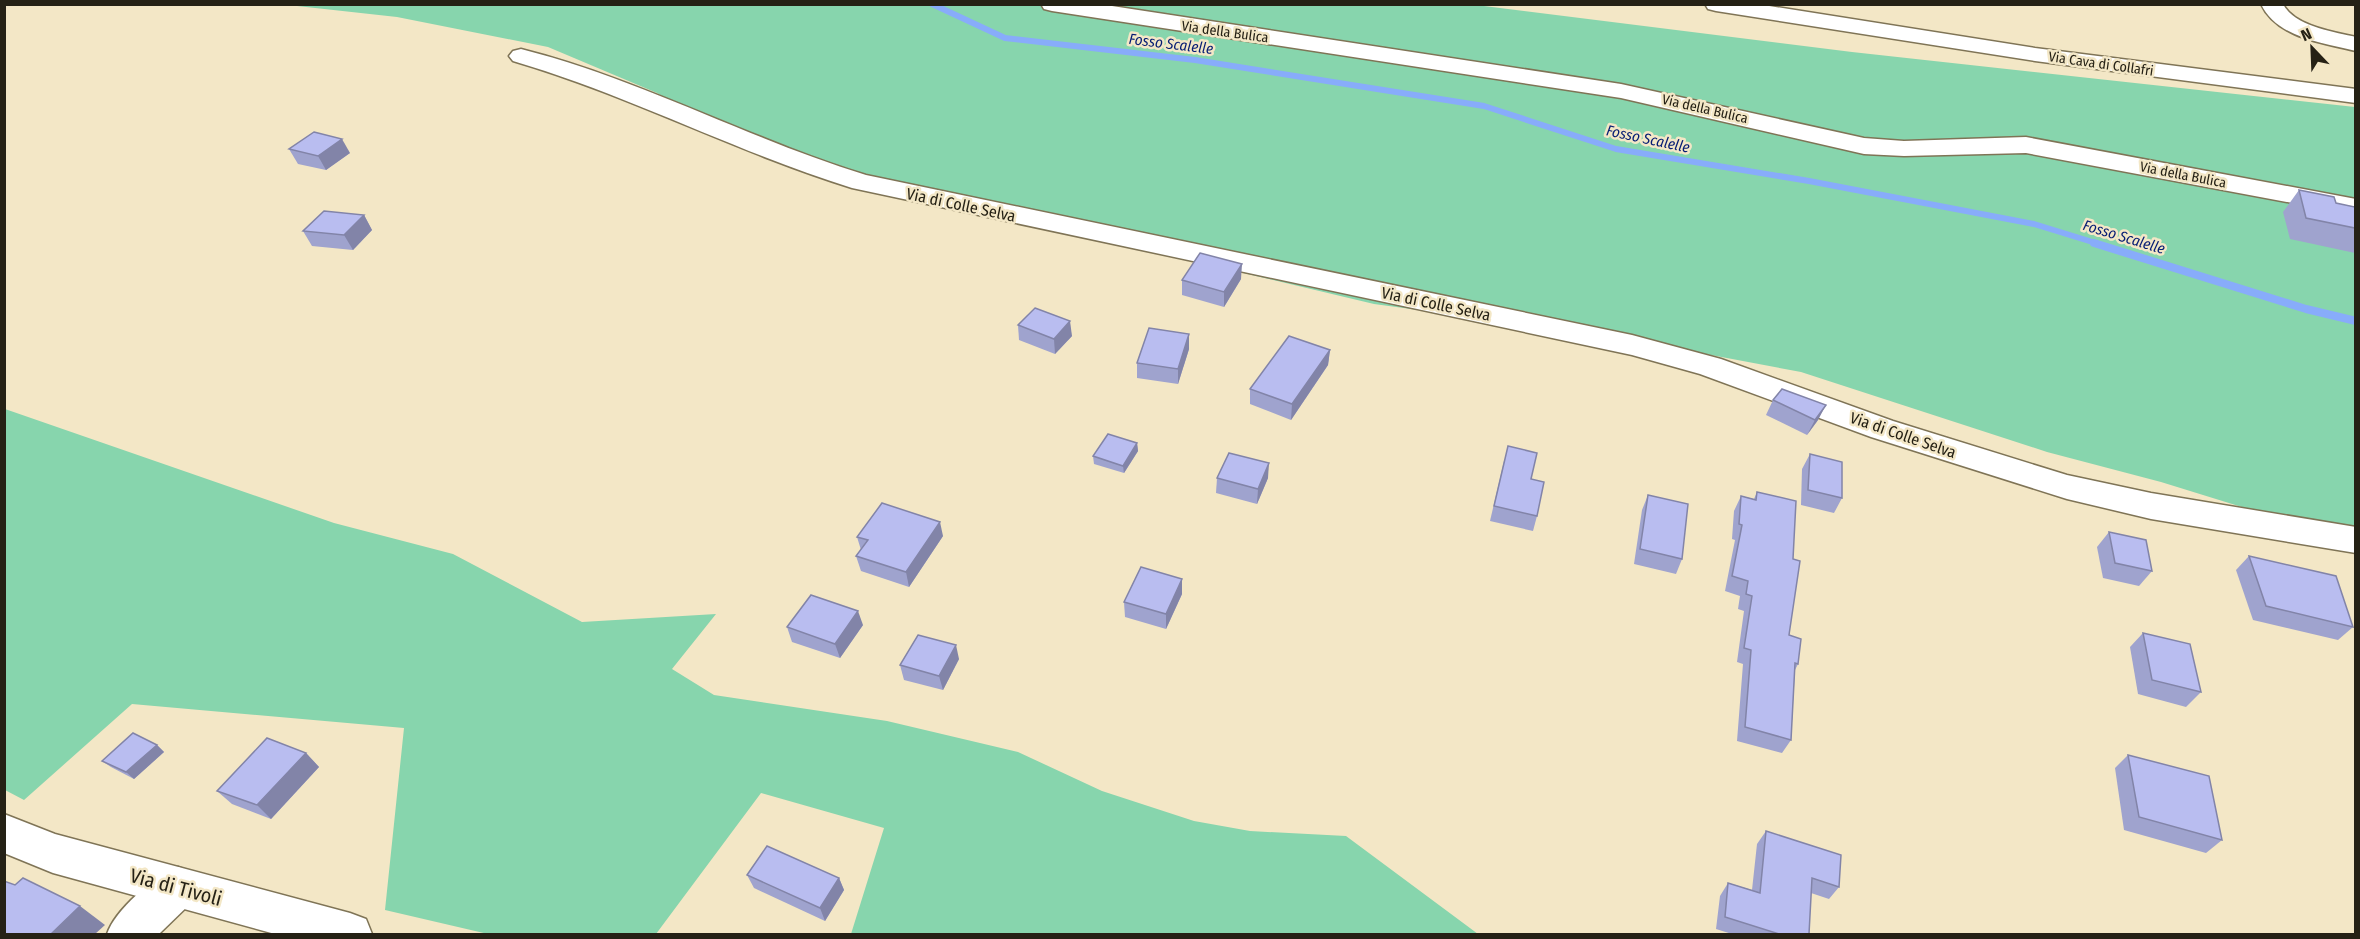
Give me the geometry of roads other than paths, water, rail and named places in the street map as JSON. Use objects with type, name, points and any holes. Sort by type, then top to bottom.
[{"type":"street","name":"Via della Bulica","points":[[1052,4],[1621,91],[1864,146],[1904,150],[1979,143],[2026,146],[2355,207]]},
{"type":"street","name":"Via Cava di Collafri","points":[[1716,4],[1847,28],[2124,67],[2355,96]]},
{"type":"street","points":[[2272,4],[2276,13],[2289,22],[2355,44]]},
{"type":"street","name":"Via di Colle Selva","points":[[521,56],[584,75],[786,158],[861,182],[1632,345],[1710,366],[1892,432],[2067,487],[2151,506],[2355,540]]},
{"type":"street","name":"Via di Tivoli","points":[[4,833],[53,852],[350,934]]},
{"type":"street","points":[[129,934],[178,887]]},
{"type":"waterway","name":"Fosso Scalelle","points":[[932,4],[1005,38],[1195,60],[1484,106],[1616,149],[1809,181],[2034,224],[2099,244]]},
{"type":"waterway","name":"Fosso Scalelle","points":[[2094,243],[2306,309],[2356,321]]}]
